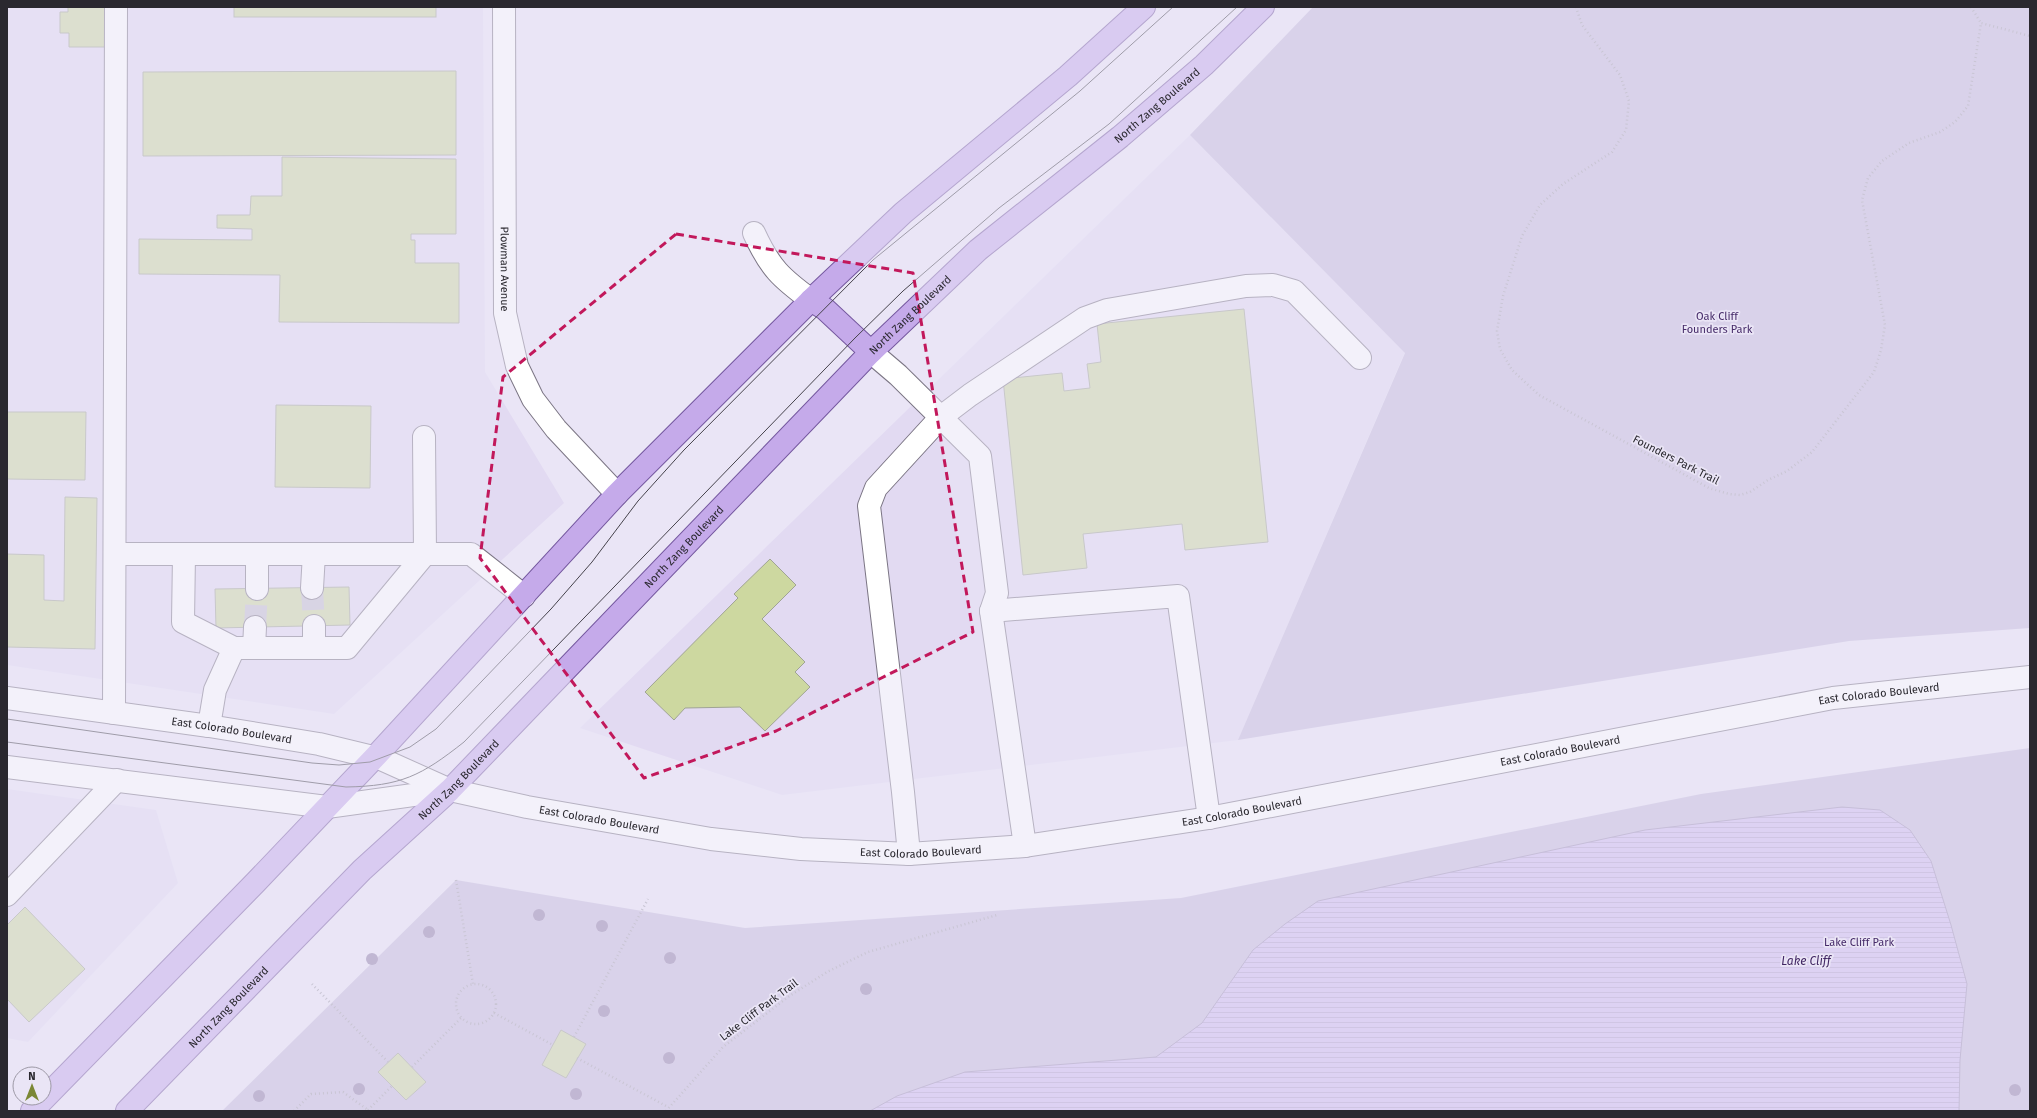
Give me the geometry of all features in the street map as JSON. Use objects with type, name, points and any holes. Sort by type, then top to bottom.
[{"type":"main road","points":[[32,1111],[255,883],[375,757],[617,494],[811,300],[904,213],[1068,76],[1144,7]]},
{"type":"main road","name":"North Zang Boulevard","points":[[127,1111],[362,870],[450,790],[870,352],[978,250],[1120,137],[1204,65],[1263,7]]},
{"type":"main road","points":[[811,300],[825,309],[870,352]]},
{"type":"street","points":[[114,713],[116,7]]},
{"type":"street","name":"Plowman Avenue","points":[[504,7],[505,313],[517,366],[533,400],[556,429],[617,494]]},
{"type":"street","points":[[754,233],[774,270],[811,300]]},
{"type":"street","points":[[909,854],[904,792],[870,506],[876,488],[941,417],[970,394],[1085,318],[1107,310],[1246,286],[1273,285],[1294,291],[1360,358]]},
{"type":"street","points":[[870,352],[898,375],[980,456],[996,592],[991,611],[1025,846]]},
{"type":"street","points":[[184,554],[183,622],[248,641],[314,648],[347,648],[425,554],[424,437]]},
{"type":"street","points":[[115,554],[471,554],[524,596]]},
{"type":"street","points":[[257,554],[257,589]]},
{"type":"street","points":[[312,588],[314,554]]},
{"type":"street","points":[[991,611],[1178,596],[1209,818]]},
{"type":"street","points":[[314,626],[314,648]]},
{"type":"street","points":[[209,726],[216,690],[248,641]]},
{"type":"street","name":"East Colorado Boulevard","points":[[7,698],[209,726],[319,744],[375,757],[450,790],[521,806],[711,839],[801,849],[909,854],[1025,846],[1209,818],[1833,698],[2030,677]]},
{"type":"street","name":"East Colorado Boulevard","points":[[7,767],[327,807],[450,790]]},
{"type":"street","points":[[7,895],[76,820],[117,780]]},
{"type":"path","name":"Founders Park Trail","points":[[1576,7],[1582,25],[1620,75],[1629,101],[1626,130],[1612,152],[1563,184],[1540,205],[1522,236],[1502,296],[1497,331],[1500,349],[1512,370],[1539,394],[1709,488],[1729,494],[1740,495],[1750,492],[1768,480],[1787,471],[1812,452],[1874,372],[1881,350],[1885,325],[1862,200],[1868,178],[1882,161],[1909,143],[1940,132],[1955,122],[1968,106],[1981,23]]},
{"type":"path","points":[[1971,7],[1981,23],[2030,36]]},
{"type":"path","points":[[456,880],[473,984]]},
{"type":"path","points":[[574,1037],[648,899]]},
{"type":"path","name":"Lake Cliff Park Trail","points":[[666,1111],[723,1047],[788,996],[827,972],[868,952],[997,915]]},
{"type":"path","points":[[312,984],[388,1062]]},
{"type":"path","points":[[473,984],[485,986],[490,990],[496,1001],[494,1013],[485,1021],[473,1023],[462,1017],[459,1012],[457,1000],[463,990],[473,984]]},
{"type":"path","points":[[494,1013],[553,1045]]},
{"type":"path","points":[[412,1067],[462,1017]]},
{"type":"path","points":[[577,1058],[668,1107]]},
{"type":"path","points":[[294,1111],[311,1094],[342,1092],[369,1110],[392,1086]]},
{"type":"highlighted area","points":[[676,234],[913,273],[973,632],[776,731],[644,778],[480,558],[503,377]]},
{"type":"shaded area","points":[[7,7],[483,7],[485,372],[564,503],[334,714],[7,665]]},
{"type":"shaded area","points":[[1190,135],[1405,352],[1238,740],[782,795],[580,728]]},
{"type":"shaded area","points":[[7,789],[156,810],[178,883],[28,1042],[7,1038]]},
{"type":"green space","name":"Oak Cliff Founders Park","points":[[1313,7],[2030,7],[2030,628],[1849,641],[1238,740],[1405,353],[1190,135]]},
{"type":"green space","name":"Lake Cliff Park","points":[[2030,748],[2030,1111],[222,1111],[456,880],[745,928],[1181,898],[1701,794]]},
{"type":"water","name":"Lake Cliff","points":[[1842,807],[1880,810],[1910,830],[1931,861],[1951,925],[1967,984],[1960,1060],[1959,1111],[870,1111],[897,1096],[965,1072],[1156,1057],[1202,1023],[1253,950],[1285,924],[1318,901],[1645,830]]},
{"type":"building","points":[[68,7],[105,7],[105,47],[69,47],[69,33],[60,33],[60,12],[68,12]]},
{"type":"building","points":[[234,7],[436,7],[436,17],[234,17]]},
{"type":"building","points":[[456,71],[456,155],[143,156],[143,72]]},
{"type":"building","points":[[282,157],[456,159],[456,234],[411,234],[411,240],[415,240],[415,263],[459,263],[459,323],[279,322],[280,275],[139,274],[139,239],[252,240],[252,229],[217,228],[217,215],[250,215],[251,196],[282,196]]},
{"type":"building","points":[[1244,309],[1268,542],[1185,550],[1182,524],[1083,534],[1087,568],[1023,575],[1003,379],[1062,373],[1064,391],[1090,388],[1087,364],[1101,362],[1097,324]]},
{"type":"building","points":[[276,405],[371,406],[370,488],[275,487]]},
{"type":"building","points":[[7,412],[86,412],[85,480],[7,479]]},
{"type":"building","points":[[65,497],[97,498],[95,649],[7,647],[7,554],[44,555],[44,600],[64,601]]},
{"type":"building","points":[[770,559],[796,585],[762,619],[805,662],[795,672],[810,687],[765,731],[740,707],[685,708],[674,720],[645,692],[738,598],[734,594]]},
{"type":"building","points":[[349,587],[350,625],[216,628],[215,589]]},
{"type":"building","points":[[25,907],[85,969],[29,1022],[7,999],[7,925]]},
{"type":"building","points":[[561,1030],[586,1044],[566,1078],[542,1065]]},
{"type":"building","points":[[398,1053],[426,1082],[406,1100],[378,1072]]},
{"type":"tunnel","points":[[312,588],[314,626]]},
{"type":"tunnel","points":[[255,627],[257,589]]},
{"type":"tram line","points":[[7,719],[312,763],[339,765],[370,762],[410,747],[436,729],[551,609],[592,562],[638,501],[684,450],[873,260],[1080,91],[1173,7]]},
{"type":"tram line","points":[[7,742],[346,787],[382,784],[410,777],[422,771],[449,754],[464,742],[855,338],[903,291],[999,208],[1109,124],[1237,7]]}]
